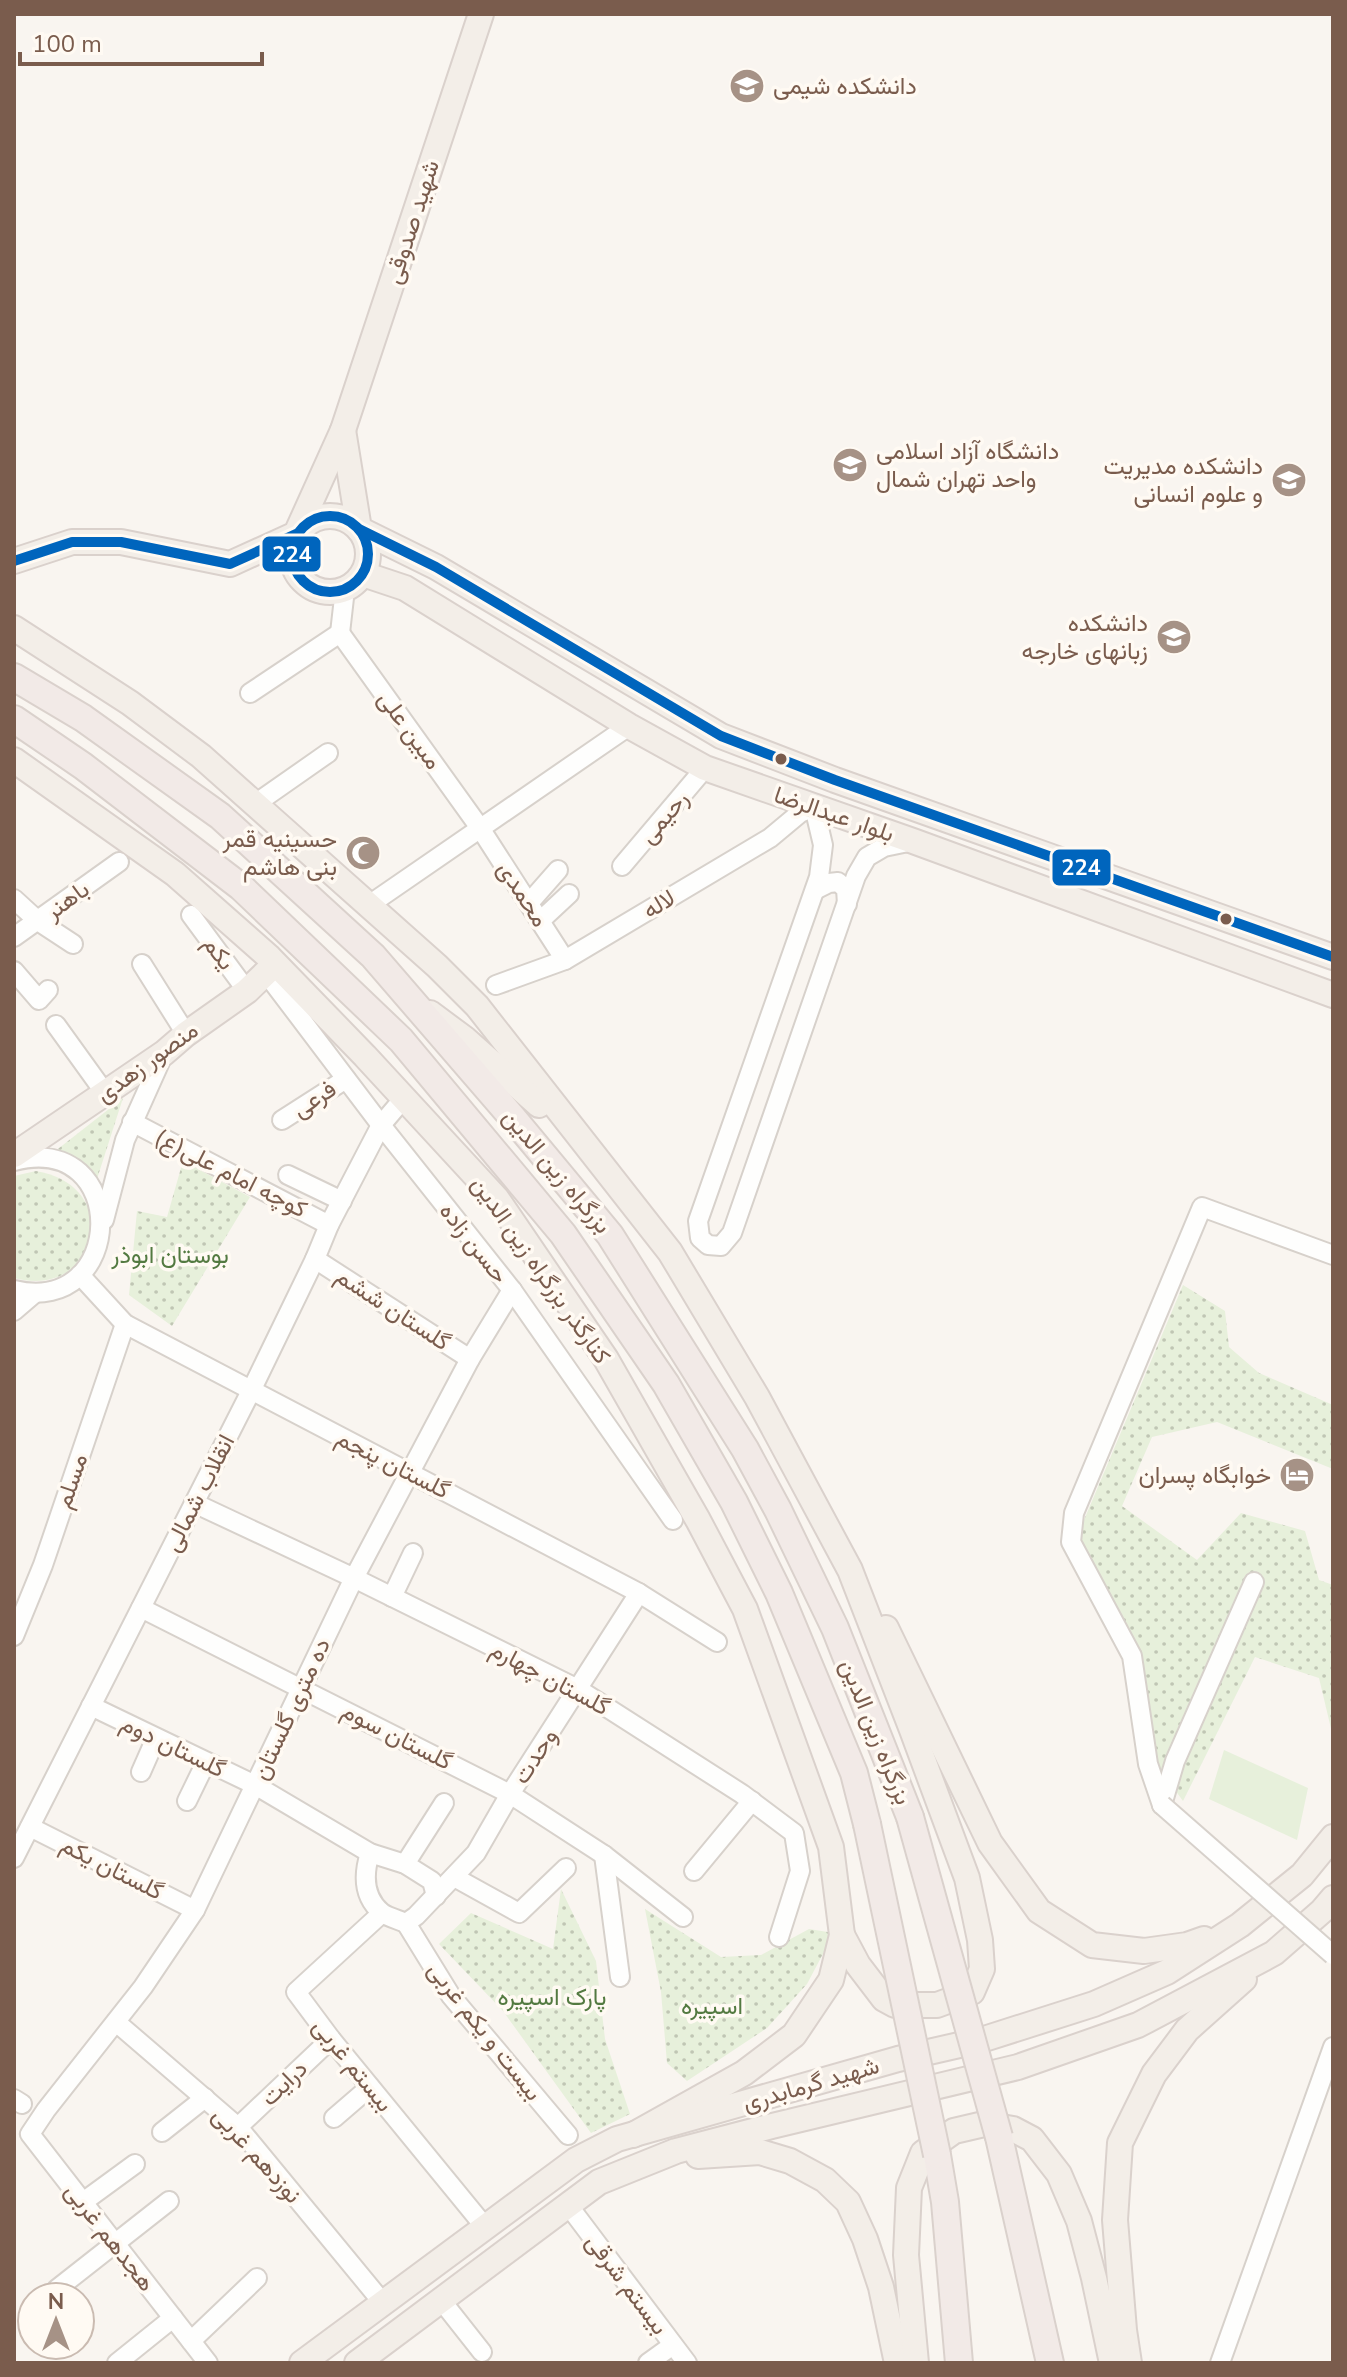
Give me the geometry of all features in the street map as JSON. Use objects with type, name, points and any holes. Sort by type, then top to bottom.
[{"type":"highway","name":"بزرگراه زین الدین","points":[[14,677],[83,718],[220,816],[373,956],[610,1235],[745,1449],[835,1628],[910,1817],[999,2137],[1050,2363]]},
{"type":"highway","name":"بزرگراه زین الدین","points":[[14,719],[83,766],[241,887],[401,1040],[563,1234],[666,1384],[734,1502],[779,1593],[854,1773],[937,2155],[945,2202],[959,2363]]},
{"type":"main road","name":"شهید صدوقی","points":[[296,534],[343,430],[481,14]]},
{"type":"main road","points":[[343,430],[359,529]]},
{"type":"main road","points":[[338,516],[359,529],[368,551],[367,563],[354,582],[333,592],[310,587],[301,579],[291,557],[296,534],[304,525],[314,519],[338,516]]},
{"type":"main road","name":"بلوار عبدالرضا","points":[[359,529],[436,567],[721,736],[835,780],[1333,957]]},
{"type":"main road","points":[[14,561],[72,542],[121,542],[230,564],[296,534]]},
{"type":"main road","points":[[416,595],[417,577],[422,571],[436,567]]},
{"type":"main road","name":"بلوار عبدالرضا","points":[[354,582],[405,588],[629,726],[705,768],[1333,995]]},
{"type":"main road","points":[[14,628],[130,703],[201,756],[437,966],[477,1006],[670,1252],[750,1384],[850,1570],[894,1639],[990,1843],[1039,1911],[1092,1945],[1144,1951],[1187,1945],[1240,1925]]},
{"type":"main road","name":"کنارگذر بزرگراه زین الدین","points":[[14,760],[175,874],[404,1098],[497,1199],[606,1359],[745,1609],[831,1847],[842,1935]]},
{"type":"main road","name":"منصور زهدی","points":[[14,1158],[164,1053],[247,991],[271,968]]},
{"type":"main road","points":[[409,998],[465,1039],[525,1090],[624,1193]]},
{"type":"main road","points":[[842,1935],[858,1965],[884,1999],[895,2005],[937,2005],[963,1996],[972,1992],[982,1969],[980,1940],[967,1878],[850,1570]]},
{"type":"main road","name":"شهید گرمابدری","points":[[302,2363],[576,2160],[617,2139],[883,2063],[981,2040],[1094,2004],[1167,1972],[1240,1925],[1302,1875],[1333,1837]]},
{"type":"main road","name":"شهید گرمابدری","points":[[357,2363],[599,2182],[689,2148],[1018,2067],[1138,2025],[1274,1953],[1333,1898]]},
{"type":"main road","points":[[633,2135],[744,2073],[794,2035],[831,1980],[842,1935]]},
{"type":"main road","points":[[1129,2363],[1115,2220],[1120,2143],[1154,2074],[1187,2030],[1274,1953]]},
{"type":"main road","points":[[916,2363],[906,2255],[909,2188],[923,2153],[954,2131],[984,2124],[1013,2129],[1032,2139],[1059,2174],[1079,2221],[1112,2363]]},
{"type":"main road","points":[[599,2182],[690,2156],[760,2152],[790,2161],[825,2180],[848,2202],[865,2239],[881,2287],[897,2363]]},
{"type":"street","points":[[250,693],[340,633],[354,582]]},
{"type":"street","name":"مبین علی","points":[[340,633],[480,828]]},
{"type":"street","points":[[369,905],[629,726]]},
{"type":"street","points":[[255,804],[328,753]]},
{"type":"street","name":"رحیمی","points":[[622,866],[705,768]]},
{"type":"street","points":[[814,807],[823,845],[819,877],[698,1221],[700,1238],[708,1245],[721,1246],[732,1233],[856,876],[867,857],[884,847],[913,841]]},
{"type":"street","name":"لاله","points":[[496,985],[565,960],[770,838],[800,813],[814,807]]},
{"type":"street","name":"محمدی","points":[[480,828],[565,960]]},
{"type":"street","name":"باهنر","points":[[14,937],[119,862]]},
{"type":"street","points":[[529,903],[558,870]]},
{"type":"street","points":[[815,890],[838,882],[846,889],[847,904]]},
{"type":"street","points":[[540,921],[569,894]]},
{"type":"street","points":[[14,899],[38,921],[73,944]]},
{"type":"street","name":"یکم","points":[[191,915],[247,991]]},
{"type":"street","points":[[142,964],[186,1034]]},
{"type":"street","name":"حسن زاده","points":[[271,968],[346,1079],[512,1290],[673,1520]]},
{"type":"street","points":[[14,971],[39,1000],[48,990]]},
{"type":"street","points":[[56,1025],[105,1093]]},
{"type":"street","points":[[14,1290],[35,1293],[59,1287],[80,1275],[92,1261],[125,1140],[164,1053]]},
{"type":"street","name":"فرعی","points":[[282,1120],[346,1079]]},
{"type":"street","name":"انقلاب شمالی","points":[[14,1858],[251,1391],[329,1225],[381,1125],[404,1098]]},
{"type":"street","name":"کوچه امام علی(ع)","points":[[132,1122],[329,1225]]},
{"type":"street","points":[[14,1158],[55,1159],[71,1167],[94,1192],[102,1226]]},
{"type":"street","points":[[288,1175],[342,1201]]},
{"type":"street","points":[[1333,1255],[1202,1207],[1074,1513],[1071,1542],[1132,1656],[1148,1764],[1162,1805],[1333,1955]]},
{"type":"street","name":"گلستان ششم","points":[[315,1259],[470,1359]]},
{"type":"street","name":"گلستان پنجم","points":[[80,1275],[125,1324],[639,1593],[717,1642]]},
{"type":"street","name":"ده متری گلستان","points":[[46,2110],[143,1987],[195,1910],[354,1578],[470,1359],[512,1290]]},
{"type":"street","points":[[14,1311],[35,1293]]},
{"type":"street","name":"مسلم","points":[[14,1636],[43,1565],[125,1324]]},
{"type":"street","name":"گلستان چهارم","points":[[194,1503],[578,1689],[752,1801],[794,1833],[800,1871],[779,1937]]},
{"type":"street","points":[[392,1597],[413,1553]]},
{"type":"street","points":[[1162,1805],[1175,1761],[1254,1582]]},
{"type":"street","name":"وحدت","points":[[406,1923],[476,1853],[510,1794],[639,1593]]},
{"type":"street","name":"گلستان سوم","points":[[141,1608],[510,1794],[604,1855],[683,1917]]},
{"type":"street","name":"گلستان دوم","points":[[91,1706],[255,1785]]},
{"type":"street","points":[[141,1772],[156,1738]]},
{"type":"street","points":[[187,1801],[206,1762]]},
{"type":"street","points":[[255,1785],[370,1853],[405,1864],[432,1881],[436,1896]]},
{"type":"street","points":[[694,1871],[752,1801]]},
{"type":"street","points":[[405,1864],[444,1803]]},
{"type":"street","name":"گلستان یکم","points":[[30,1827],[195,1910]]},
{"type":"street","points":[[370,1853],[365,1875],[366,1890],[382,1913],[406,1923]]},
{"type":"street","points":[[604,1855],[620,1977]]},
{"type":"street","points":[[454,1877],[519,1913],[566,1868]]},
{"type":"street","name":"بیستم غربی","points":[[382,1913],[296,1992],[485,2227]]},
{"type":"street","name":"بیست و یکم غربی","points":[[406,1923],[451,1996],[568,2135]]},
{"type":"street","name":"نوزدهم غربی","points":[[116,2022],[238,2127],[383,2303]]},
{"type":"street","name":"درایت","points":[[238,2127],[331,2039]]},
{"type":"street","points":[[1220,2363],[1333,2047]]},
{"type":"street","points":[[334,2118],[370,2087]]},
{"type":"street","points":[[162,2132],[205,2098]]},
{"type":"street","name":"هجدهم غربی","points":[[46,2110],[30,2134],[208,2363]]},
{"type":"street","points":[[83,2202],[135,2164]]},
{"type":"street","points":[[67,2281],[169,2201]]},
{"type":"street","name":"بیستم شرقی","points":[[568,2205],[687,2363]]},
{"type":"street","points":[[191,2341],[257,2278]]},
{"type":"street","points":[[441,2300],[482,2352]]},
{"type":"street","points":[[117,2363],[173,2318]]},
{"type":"street","points":[[648,2363],[673,2345]]},
{"type":"green space","points":[[123,1098],[96,1182],[54,1152]]},
{"type":"green space","name":"بوستان ابوذر","points":[[183,1161],[250,1197],[172,1326],[129,1295],[137,1211],[167,1217]]},
{"type":"green space","points":[[36,1171],[64,1181],[82,1197],[91,1218],[90,1239],[82,1258],[66,1273],[43,1281],[14,1278],[14,1176]]},
{"type":"green space","points":[[1183,1285],[1225,1311],[1229,1347],[1259,1373],[1333,1405],[1333,1469],[1217,1422],[1152,1437],[1122,1506],[1197,1560],[1241,1513],[1305,1531],[1319,1580],[1333,1585],[1333,1737],[1319,1678],[1255,1657],[1183,1801],[1144,1747],[1132,1656],[1076,1539]]},
{"type":"green space","points":[[1224,1750],[1308,1788],[1297,1840],[1209,1799]]},
{"type":"green space","name":"پارک اسپیره","points":[[561,1889],[596,1961],[605,2039],[630,2114],[591,2133],[503,2011],[439,1944],[471,1913],[553,1949]]},
{"type":"green space","name":"اسپیره","points":[[645,1909],[721,1957],[761,1955],[809,1929],[834,1933],[807,1984],[767,2028],[687,2081],[667,2063],[661,1992]]},
{"type":"transit line","name":"224","points":[[323,516],[337,516],[351,522],[362,533],[368,554],[365,569],[357,581],[337,592],[323,592],[309,586],[298,575],[292,561],[292,547],[298,533],[309,522],[323,516]]},
{"type":"transit line","name":"224","points":[[359,529],[436,567],[721,736],[835,780],[1333,957]]},
{"type":"transit line","name":"224","points":[[14,561],[72,542],[121,542],[230,564],[296,534]]},
{"type":"place","name":"دانشکده شیمی","points":[[747,86]]},
{"type":"place","name":"دانشگاه آزاد اسلامی واحد تهران شمال","points":[[850,465]]},
{"type":"place","name":"دانشکده مدیریت و علوم انسانی","points":[[1289,480]]},
{"type":"place","name":"دانشکده زبانهای خارجه","points":[[1174,637]]},
{"type":"place","name":"حسینیه قمر بنی هاشم","points":[[363,853]]},
{"type":"place","name":"خوابگاه پسران","points":[[1297,1475]]}]
